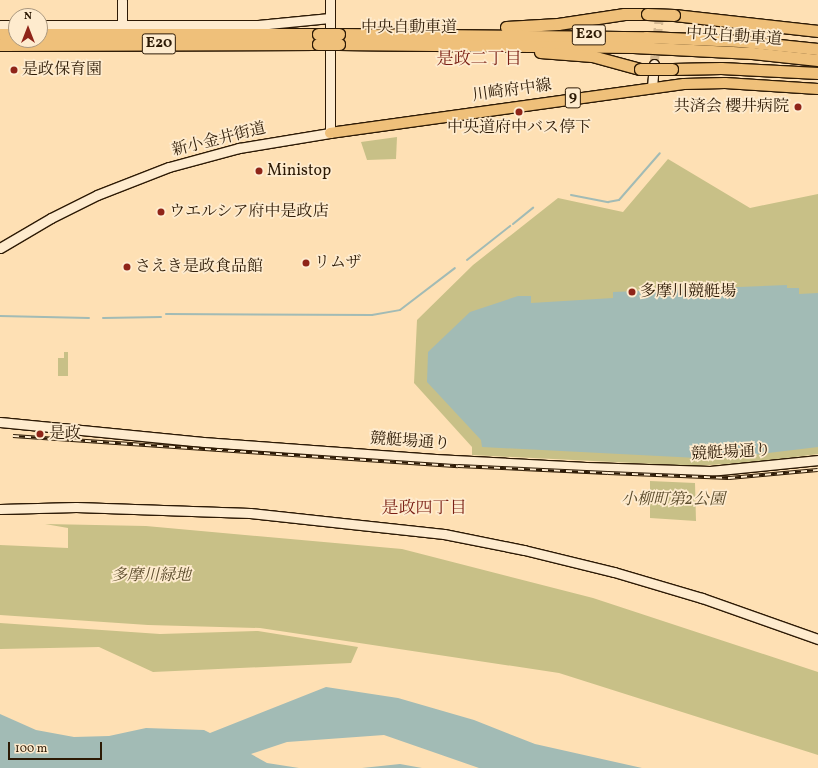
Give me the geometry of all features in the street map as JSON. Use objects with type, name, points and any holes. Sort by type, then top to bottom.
[{"type":"highway","points":[[359,34],[535,26],[624,14],[674,15],[818,31]]},
{"type":"highway","name":"中央自動車道","points":[[48,34],[339,39],[364,45],[633,47],[752,53],[818,60]]},
{"type":"highway","name":"中央自動車道","points":[[0,44],[339,39],[359,34],[646,37],[818,49]]},
{"type":"highway","points":[[364,45],[576,54],[605,58],[640,69],[721,68],[816,74]]},
{"type":"main road","name":"川崎府中線","points":[[330,133],[652,87],[725,84],[818,89]]},
{"type":"street","points":[[122,0],[122,25]]},
{"type":"street","points":[[330,0],[330,133]]},
{"type":"street","points":[[659,21],[660,9]]},
{"type":"street","points":[[48,25],[267,25],[330,18]]},
{"type":"street","points":[[652,87],[654,64]]},
{"type":"street","name":"新小金井街道","points":[[0,248],[51,218],[97,195],[169,167],[239,148],[330,133]]},
{"type":"street","name":"競艇場通り","points":[[0,422],[203,442],[452,460],[572,466],[710,471],[818,460]]},
{"type":"street","points":[[0,509],[76,507],[250,513],[444,534],[524,550],[614,572],[702,598],[818,639]]},
{"type":"green space","points":[[397,137],[396,159],[367,160],[361,142]]},
{"type":"green space","name":"多摩川競艇場","points":[[668,159],[750,208],[818,194],[818,454],[758,462],[694,466],[472,455],[472,447],[414,383],[417,320],[473,265],[558,198],[623,212]]},
{"type":"green space","points":[[64,352],[68,352],[68,376],[58,376],[58,358],[64,358]]},
{"type":"green space","name":"小柳町第2公園","points":[[650,481],[695,483],[696,521],[650,518]]},
{"type":"green space","name":"多摩川緑地","points":[[45,524],[146,526],[402,549],[593,598],[818,672],[818,755],[559,673],[260,628],[148,625],[0,615],[0,545],[68,548],[68,528]]},
{"type":"green space","points":[[0,623],[160,634],[258,631],[358,647],[351,663],[153,672],[99,647],[0,649]]},
{"type":"water","name":"多摩川競艇場","points":[[787,285],[787,288],[799,288],[799,294],[818,293],[818,447],[717,459],[482,447],[481,440],[427,382],[428,352],[470,312],[518,296],[531,296],[531,303],[613,298],[613,292]]},
{"type":"water","points":[[326,687],[398,698],[474,720],[535,744],[642,768],[479,768],[384,735],[287,742],[251,754],[267,763],[299,768],[0,768],[0,714],[36,730],[74,737],[109,736],[146,728],[204,730],[210,733]]},
{"type":"water","points":[[400,764],[422,768],[362,768]]},
{"type":"waterway","points":[[571,195],[608,202],[619,200],[660,153]]},
{"type":"waterway","points":[[513,224],[533,208]]},
{"type":"waterway","points":[[467,260],[510,226]]},
{"type":"waterway","points":[[166,314],[372,315],[400,310],[455,268]]},
{"type":"waterway","points":[[0,316],[89,318]]},
{"type":"waterway","points":[[103,318],[161,317]]},
{"type":"tunnel","points":[[654,64],[659,21]]},
{"type":"railway","points":[[13,436],[458,466],[608,473],[729,478],[818,470]]},
{"type":"place","name":"是政保育園","points":[[14,70]]},
{"type":"place","name":"共済会 櫻井病院","points":[[798,107]]},
{"type":"place","name":"中央道府中バス停下","points":[[519,112]]},
{"type":"place","name":"Ministop","points":[[259,171]]},
{"type":"place","name":"ウエルシア府中是政店","points":[[161,212]]},
{"type":"place","name":"リムザ","points":[[306,263]]},
{"type":"place","name":"さえき是政食品館","points":[[127,267]]},
{"type":"place","name":"多摩川競艇場","points":[[632,292]]},
{"type":"place","name":"是政","points":[[40,434]]},
{"type":"district","name":"是政二丁目","points":[[479,60]]},
{"type":"district","name":"是政四丁目","points":[[424,509]]}]
